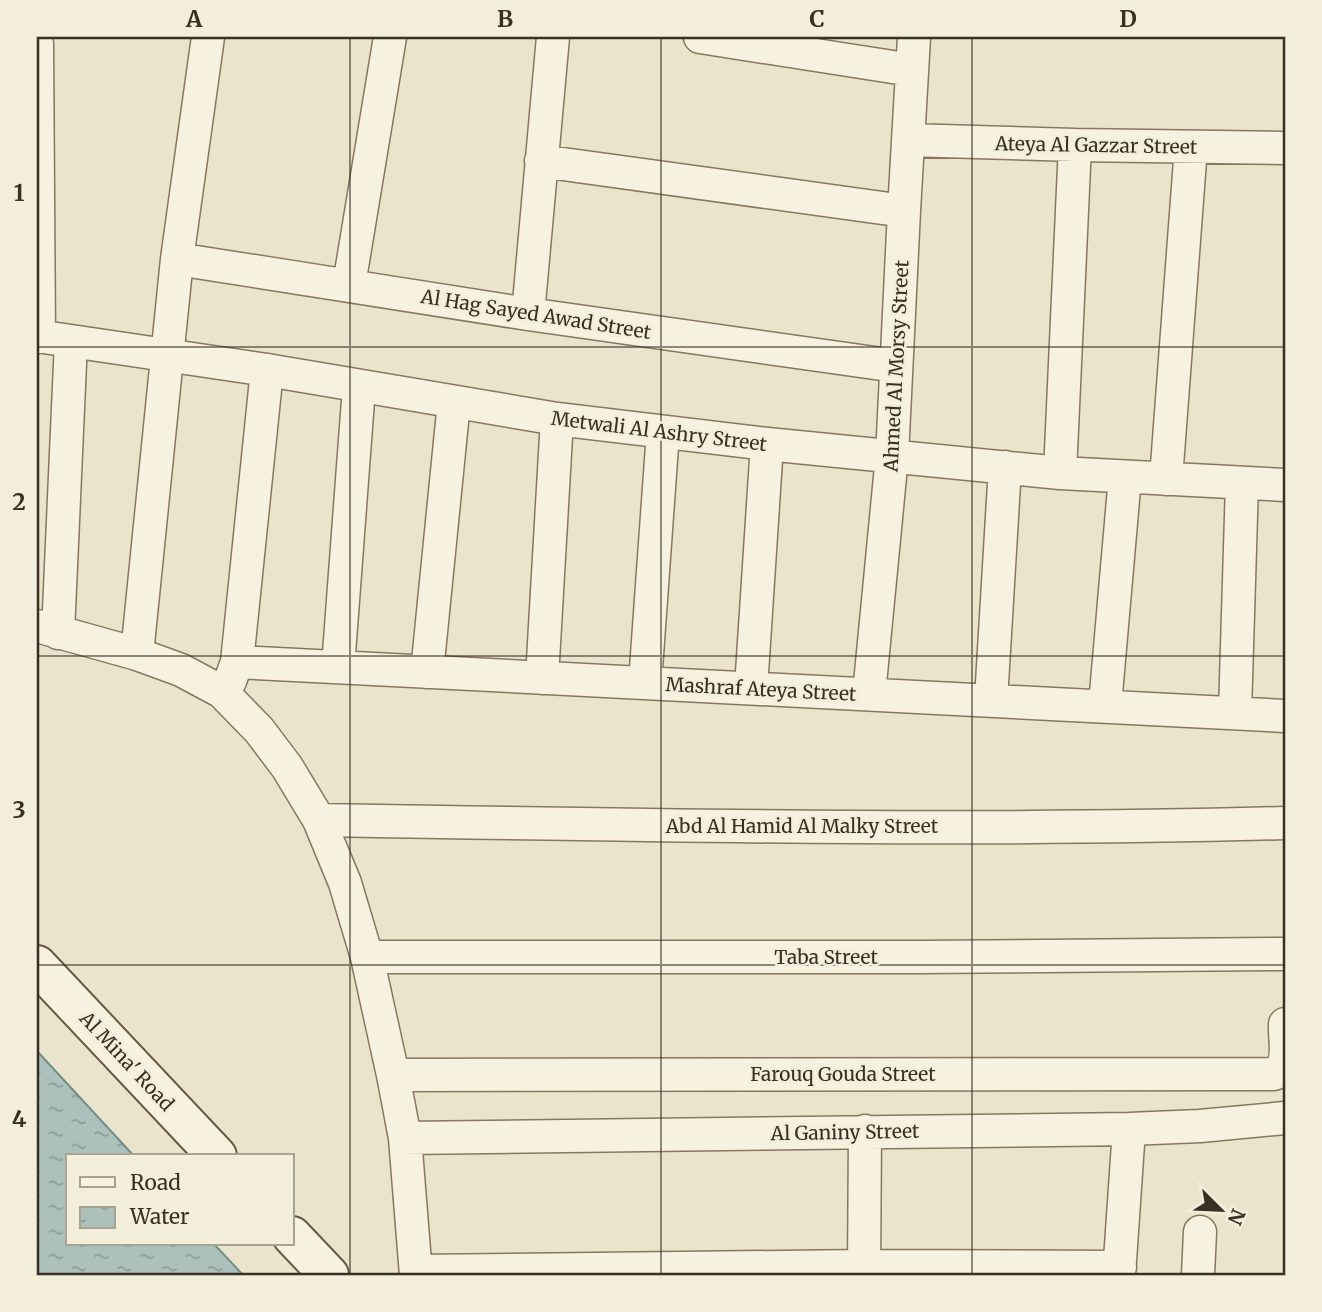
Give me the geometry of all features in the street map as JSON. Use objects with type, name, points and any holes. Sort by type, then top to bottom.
[{"type":"street","points":[[137,654],[177,259],[208,37]]},
{"type":"street","points":[[349,285],[390,37]]},
{"type":"street","points":[[528,314],[552,37]]},
{"type":"street","points":[[700,37],[912,70]]},
{"type":"street","name":"Ahmed Al Morsy Street","points":[[869,694],[892,456],[914,37]]},
{"type":"street","points":[[37,44],[38,337]]},
{"type":"street","name":"Ateya Al Gazzar Street","points":[[908,139],[1285,148]]},
{"type":"street","points":[[1060,473],[1075,145]]},
{"type":"street","points":[[1166,479],[1191,147]]},
{"type":"street","points":[[541,161],[904,211]]},
{"type":"street","name":"Al Hag Sayed Awad Street","points":[[177,259],[528,314],[896,366]]},
{"type":"street","name":"Metwali Al Ashry Street","points":[[38,337],[267,370],[557,419],[663,432],[1060,473],[1285,485]]},
{"type":"street","points":[[71,341],[47,629],[137,654],[181,670],[222,692],[259,730],[287,767],[319,820],[345,883],[367,957],[393,1075],[405,1138],[416,1273],[1119,1271],[1129,1129]]},
{"type":"street","points":[[222,692],[229,683],[237,662],[267,370]]},
{"type":"street","points":[[338,667],[359,387]]},
{"type":"street","points":[[427,672],[454,402]]},
{"type":"street","points":[[542,678],[557,419]]},
{"type":"street","points":[[645,683],[663,432]]},
{"type":"street","points":[[751,688],[767,444]]},
{"type":"street","points":[[991,700],[1005,467]]},
{"type":"street","points":[[1105,705],[1125,477]]},
{"type":"street","points":[[1235,712],[1242,483]]},
{"type":"street","name":"Mashraf Ateya Street","points":[[237,662],[1285,716]]},
{"type":"street","name":"Abd Al Hamid Al Malky Street","points":[[319,820],[746,827],[1285,823]]},
{"type":"street","name":"Taba Street","points":[[367,957],[1285,954]]},
{"type":"street","name":"Al Mina' Road","points":[[37,965],[215,1154]]},
{"type":"street","points":[[1285,1024],[1285,1061]]},
{"type":"street","name":"Farouq Gouda Street","points":[[393,1075],[1275,1074],[1281,1071],[1285,1061]]},
{"type":"street","name":"Al Ganiny Street","points":[[405,1138],[1129,1129],[1285,1118]]},
{"type":"street","points":[[864,1271],[865,1131]]},
{"type":"street","points":[[1198,1275],[1200,1232]]},
{"type":"street","points":[[294,1238],[329,1275]]},
{"type":"water","points":[[37,1051],[132,1154],[66,1154],[66,1246],[216,1246],[243,1275],[37,1275]]}]
